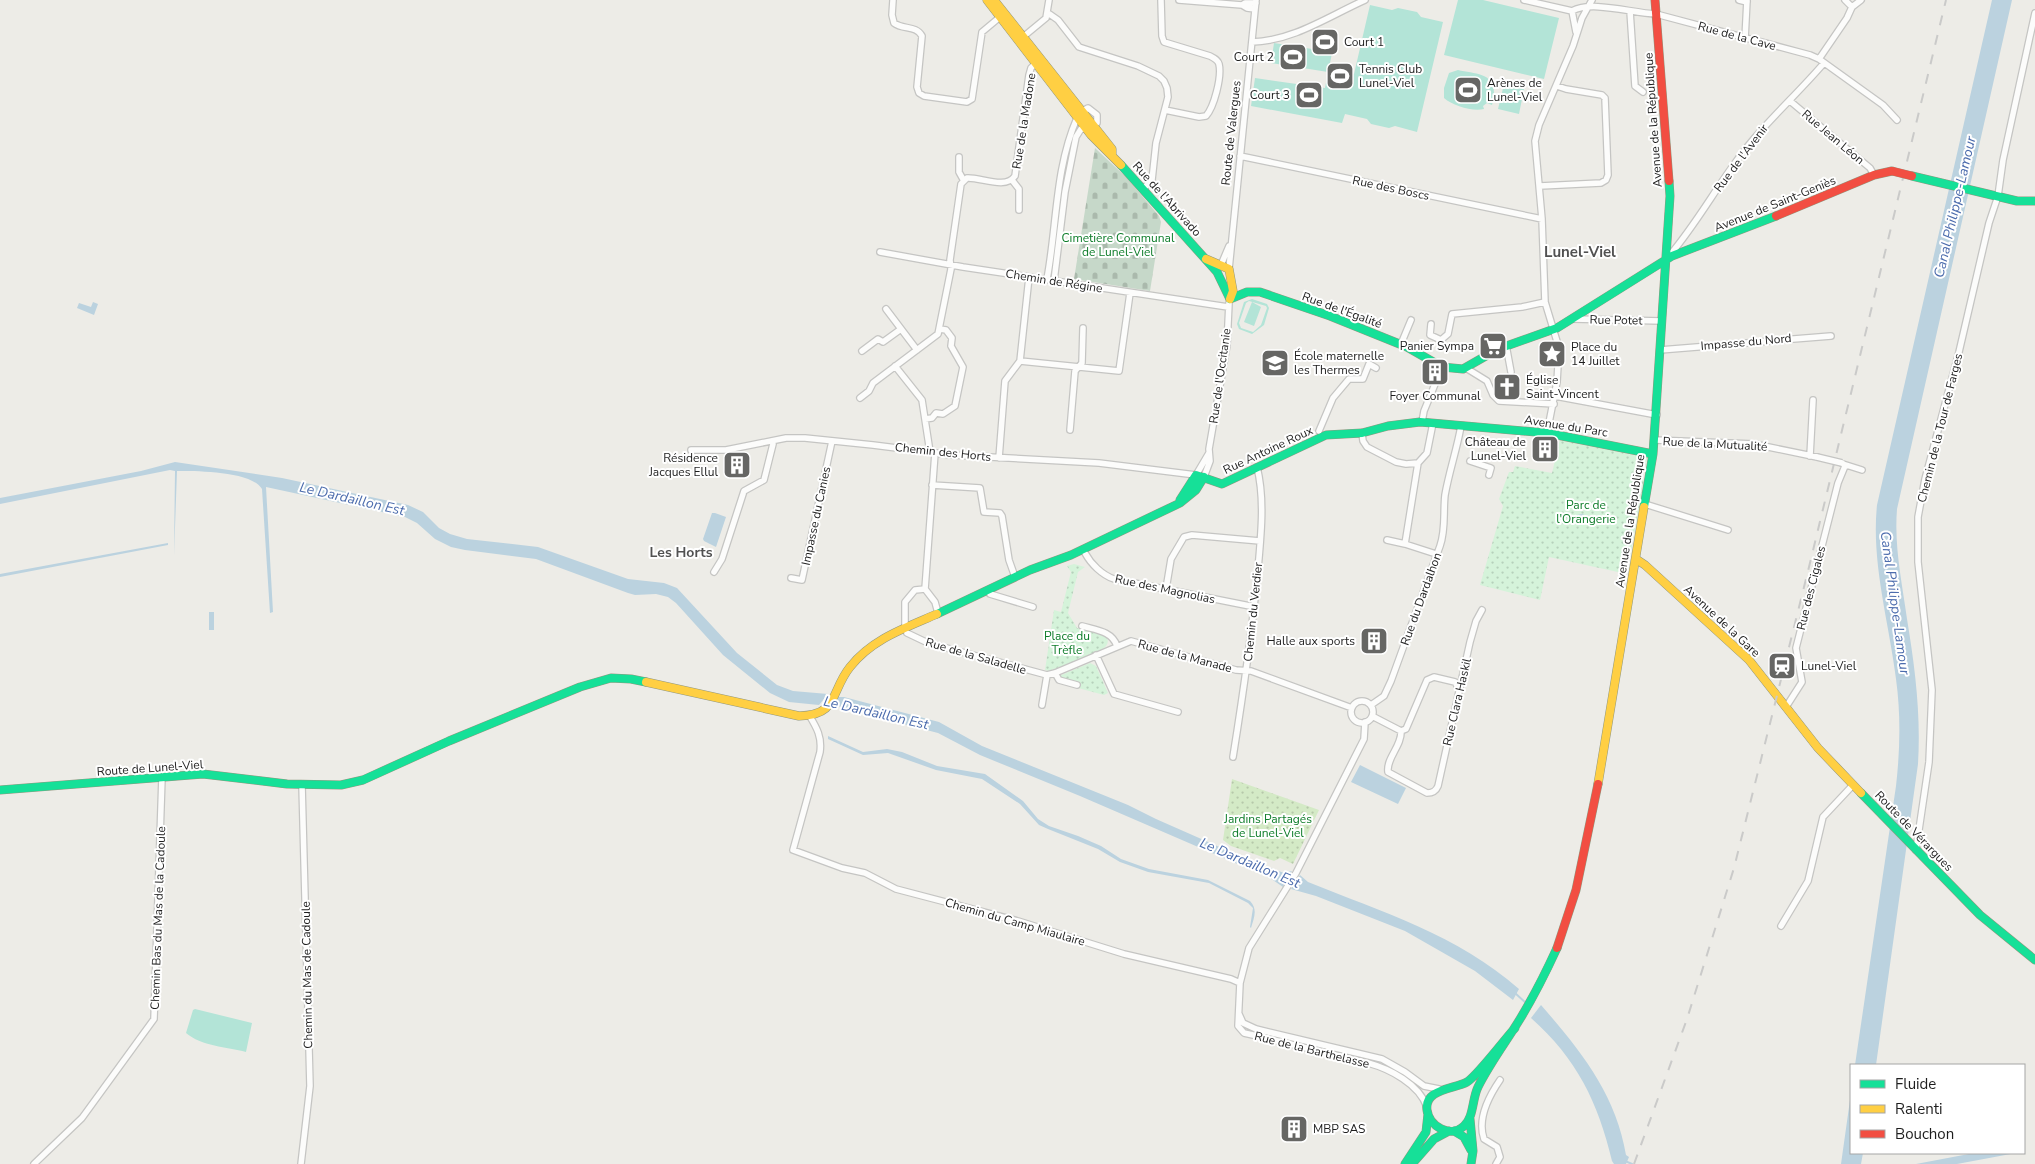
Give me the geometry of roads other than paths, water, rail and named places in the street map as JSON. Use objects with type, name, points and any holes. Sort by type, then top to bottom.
[{"type":"street","points":[[893,0],[892,15],[894,23],[901,27],[917,29],[922,36],[917,87],[919,93],[924,96],[967,102],[972,99],[982,32],[1003,15]]},
{"type":"street","name":"Rue de l'Abrivado","points":[[987,0],[1003,15]]},
{"type":"street","name":"Rue de l'Abrivado","points":[[994,0],[1003,15],[1108,153],[1112,155],[1206,259],[1224,273]]},
{"type":"street","points":[[1021,38],[1043,21],[1048,13],[1049,0]]},
{"type":"street","points":[[1161,0],[1162,36],[1164,42],[1215,58],[1219,64],[1218,83],[1212,110],[1206,116],[1199,117],[1165,110]]},
{"type":"street","points":[[1179,0],[1242,5],[1245,3],[1256,4]]},
{"type":"street","points":[[1252,42],[1264,41],[1322,22],[1365,0]]},
{"type":"street","points":[[1524,0],[1572,11]]},
{"type":"street","name":"Avenue de la République","points":[[1515,1028],[1553,958],[1564,931],[1578,878],[1594,808],[1653,454],[1669,226],[1669,171],[1655,0]]},
{"type":"street","points":[[1739,0],[1747,1],[1746,39]]},
{"type":"street","points":[[1845,0],[1852,6]]},
{"type":"street","name":"Rue de l'Avenir","points":[[1666,260],[1735,163],[1769,122],[1790,101],[1821,61],[1847,18],[1852,6],[1861,0]]},
{"type":"street","points":[[1547,433],[1554,404],[1559,348],[1545,302],[1536,134],[1576,39],[1582,18],[1591,2]]},
{"type":"street","name":"Rue de la Cave","points":[[1576,3],[1591,2],[1630,11],[1656,14],[1821,61]]},
{"type":"street","points":[[1576,3],[1572,11],[1576,27],[1576,39]]},
{"type":"street","name":"Route de Valergues","points":[[1224,273],[1231,239],[1256,4]]},
{"type":"street","points":[[1630,11],[1634,86],[1643,92]]},
{"type":"street","points":[[1048,13],[1058,20],[1080,47],[1138,66],[1159,76],[1167,88],[1168,97],[1156,143],[1152,180],[1143,189]]},
{"type":"street","name":"Chemin de la Tour de Farges","points":[[1914,847],[1929,762],[1932,690],[1918,562],[1918,517],[1925,479],[1959,352],[1989,223],[1998,196],[2003,160],[2035,13]]},
{"type":"street","points":[[1821,61],[1882,105],[1897,120]]},
{"type":"street","name":"Rue de la Madone","points":[[964,181],[971,178],[1004,182],[1012,180],[1017,172],[1029,75],[1031,68],[1039,62]]},
{"type":"street","points":[[1540,186],[1601,183],[1606,180],[1608,175],[1604,98],[1602,95],[1557,86]]},
{"type":"street","name":"Rue Jean Léon","points":[[1790,101],[1870,168],[1874,174]]},
{"type":"street","name":"Rue de l'Abrivado","points":[[1079,115],[1088,108],[1097,115],[1097,122],[1089,127]]},
{"type":"street","points":[[1046,279],[1069,136],[1079,115]]},
{"type":"street","points":[[1054,281],[1065,192],[1076,137],[1078,132],[1089,127]]},
{"type":"street","name":"Rue des Boscs","points":[[1240,156],[1504,213],[1542,219]]},
{"type":"street","points":[[860,398],[869,391],[874,382],[937,336],[940,329],[951,270],[950,264],[960,188],[964,181],[958,172],[959,157]]},
{"type":"street","name":"Avenue de Saint-Geniès","points":[[1570,319],[1666,260],[1829,195],[1874,174],[1892,171],[1998,196]]},
{"type":"street","name":"Rue de la Madone","points":[[1012,180],[1019,189],[1017,205],[1019,210]]},
{"type":"street","points":[[1998,196],[2026,202],[2035,207]]},
{"type":"street","points":[[2026,202],[2035,201]]},
{"type":"street","name":"Chemin de Régine","points":[[880,252],[1130,293],[1229,303]]},
{"type":"street","points":[[1224,273],[1229,303]]},
{"type":"street","points":[[999,458],[1005,381],[1020,361],[1029,277]]},
{"type":"street","name":"Rue de l'Égalité","points":[[1229,303],[1240,294],[1253,291],[1330,316],[1401,344],[1442,367]]},
{"type":"street","points":[[1020,361],[1119,371],[1130,293]]},
{"type":"street","points":[[1431,324],[1430,335],[1443,339],[1448,334],[1452,314],[1522,308],[1545,302]]},
{"type":"street","name":"Rue de l'Occitanie","points":[[1204,477],[1210,461],[1209,454],[1227,345],[1229,303]]},
{"type":"street","points":[[886,309],[917,350]]},
{"type":"street","points":[[1422,422],[1424,411],[1442,367],[1459,370],[1466,368],[1486,354],[1506,345],[1553,330],[1570,319]]},
{"type":"street","name":"Rue Potet","points":[[1570,319],[1662,322]]},
{"type":"street","points":[[1401,344],[1411,320]]},
{"type":"street","points":[[1070,430],[1076,371],[1082,363],[1083,328]]},
{"type":"street","points":[[862,351],[878,339],[883,342],[901,329]]},
{"type":"street","points":[[925,420],[932,418],[936,413],[943,414],[955,406],[963,367],[950,346],[952,338],[946,330],[940,329]]},
{"type":"street","name":"Impasse du Nord","points":[[1660,350],[1831,336]]},
{"type":"street","points":[[1506,345],[1511,372]]},
{"type":"street","points":[[1319,431],[1333,398],[1349,379],[1363,379],[1369,364],[1376,368]]},
{"type":"street","points":[[895,366],[922,400],[932,453],[932,484],[925,589],[935,602],[938,616]]},
{"type":"street","points":[[1466,368],[1487,381],[1493,395],[1499,401],[1554,404]]},
{"type":"street","points":[[1555,396],[1656,415]]},
{"type":"street","points":[[1810,456],[1813,400]]},
{"type":"street","name":"Rue Antoine Roux","points":[[1196,475],[1222,484],[1326,435],[1362,433],[1388,426],[1422,422],[1461,426]]},
{"type":"street","points":[[1405,544],[1418,463],[1426,453],[1433,423]]},
{"type":"street","name":"Avenue du Parc","points":[[1461,426],[1547,433],[1653,454]]},
{"type":"street","name":"Rue du Dardalhon","points":[[1371,705],[1384,696],[1390,682],[1443,537],[1447,484],[1461,426]]},
{"type":"street","points":[[1362,433],[1363,441],[1367,447],[1396,462],[1406,464],[1418,463]]},
{"type":"street","name":"Chemin des Horts","points":[[691,450],[726,450],[786,438],[832,441],[932,453],[1099,463],[1196,475]]},
{"type":"street","name":"Rue de la Mutualité","points":[[1654,440],[1754,444],[1817,457],[1862,470]]},
{"type":"street","points":[[714,572],[722,559],[744,491],[764,480],[773,444],[772,441]]},
{"type":"street","name":"Impasse du Canies","points":[[791,578],[802,580],[832,441]]},
{"type":"street","name":"Rue de l'Occitanie","points":[[1196,475],[1209,454]]},
{"type":"street","points":[[1470,461],[1491,468],[1489,475]]},
{"type":"street","name":"Rue des Cigales","points":[[1786,707],[1802,682],[1796,648],[1843,464]]},
{"type":"street","name":"Chemin du Verdier","points":[[1233,757],[1255,607],[1262,482],[1257,467]]},
{"type":"street","points":[[1177,504],[1196,475]]},
{"type":"street","points":[[809,715],[823,711],[828,707],[856,658],[876,642],[1084,551],[1187,499],[1196,490],[1204,477]]},
{"type":"street","points":[[932,484],[980,488],[984,512],[1000,513],[1002,516],[1009,560],[1015,577]]},
{"type":"street","points":[[1645,504],[1728,530]]},
{"type":"street","points":[[1166,589],[1172,559],[1184,537],[1192,535],[1260,541]]},
{"type":"street","points":[[1387,540],[1436,554]]},
{"type":"street","points":[[989,592],[1015,577],[1084,551]]},
{"type":"street","name":"Rue des Magnolias","points":[[1084,551],[1094,565],[1109,577],[1255,607]]},
{"type":"street","name":"Avenue de la Gare","points":[[1636,559],[1645,565],[1749,660],[1786,707]]},
{"type":"street","points":[[906,630],[903,615],[907,598],[915,590],[925,589]]},
{"type":"street","points":[[989,592],[1003,599],[1033,607]]},
{"type":"street","name":"Rue Clara Haskil","points":[[1401,731],[1401,738],[1388,765],[1388,772],[1427,793],[1432,793],[1438,786],[1476,621],[1482,610]]},
{"type":"street","points":[[1082,626],[1110,634],[1117,646]]},
{"type":"street","name":"Rue de la Saladelle","points":[[906,630],[928,642],[1047,675]]},
{"type":"street","name":"Rue de la Manade","points":[[1047,675],[1126,642],[1136,642],[1236,670],[1247,671],[1352,708]]},
{"type":"street","points":[[1096,655],[1114,694],[1178,712]]},
{"type":"street","points":[[1055,673],[1059,680],[1077,685]]},
{"type":"street","points":[[1042,705],[1047,675]]},
{"type":"street","points":[[1372,716],[1401,731],[1406,729],[1427,680],[1434,677],[1455,682],[1459,689]]},
{"type":"street","name":"Route de Lunel-Viel","points":[[0,790],[202,774],[302,785],[341,786],[363,780],[449,741],[580,687],[611,678],[631,679],[799,716],[809,715]]},
{"type":"street","points":[[1238,1012],[1240,983],[1249,948],[1296,873],[1364,739],[1365,722],[1372,716],[1373,711],[1371,705],[1362,701],[1356,703],[1352,708],[1352,715],[1356,720],[1365,722]]},
{"type":"street","name":"Route de Vérargues","points":[[1786,707],[1818,748],[1980,915],[2035,960]]},
{"type":"street","name":"Chemin du Camp Miaulaire","points":[[809,715],[820,734],[820,752],[793,850],[842,868],[865,873],[896,889],[1018,921],[1124,954],[1231,979],[1240,983]]},
{"type":"street","name":"Chemin Bas du Mas de la Cadoule","points":[[34,1164],[82,1118],[154,1019],[162,777]]},
{"type":"street","name":"Chemin du Mas de Cadoule","points":[[301,1164],[310,1086],[302,785]]},
{"type":"street","points":[[1781,926],[1808,881],[1823,817],[1853,785]]},
{"type":"street","name":"Rue de la Barthelasse","points":[[1238,1012],[1243,1023],[1249,1026],[1382,1059],[1405,1072],[1424,1086],[1439,1089]]},
{"type":"street","name":"Rue de la Barthelasse","points":[[1238,1012],[1238,1026],[1244,1033],[1386,1069],[1405,1080],[1419,1094],[1428,1111]]},
{"type":"street","points":[[1405,1164],[1426,1132],[1431,1097],[1439,1089],[1462,1086],[1469,1081],[1515,1028]]},
{"type":"street","points":[[1471,1163],[1474,1146],[1470,1127],[1468,1097],[1477,1087],[1515,1028]]},
{"type":"street","points":[[1496,1164],[1500,1157],[1497,1147],[1484,1139],[1480,1129],[1490,1094],[1500,1080]]},
{"type":"street","points":[[1452,1087],[1468,1097]]},
{"type":"street","points":[[1428,1111],[1436,1127],[1461,1135],[1468,1142],[1472,1152],[1471,1163]]},
{"type":"street","points":[[1412,1164],[1434,1139],[1460,1129],[1470,1119]]},
{"type":"water","name":"Canal Philippe-Lamour","points":[[1992,0],[2012,0],[1897,509],[1898,551],[1917,691],[1919,727],[1918,764],[1876,1064],[1855,1064],[1896,786],[1899,746],[1898,692],[1876,549],[1877,505]]},
{"type":"water","points":[[93,302],[98,304],[94,315],[77,308],[79,303],[91,307]]},
{"type":"water","points":[[175,462],[282,478],[408,505],[423,512],[439,528],[450,534],[467,539],[538,547],[628,579],[664,583],[677,588],[737,653],[777,685],[793,691],[828,694],[819,705],[789,702],[770,693],[723,655],[676,603],[668,597],[656,594],[635,595],[628,593],[536,559],[451,547],[435,539],[417,523],[405,517],[266,487],[273,612],[270,613],[262,489],[256,483],[236,475],[177,471],[174,556],[175,471],[170,470],[0,504],[0,498],[141,471]]},
{"type":"water","points":[[712,513],[726,517],[716,547],[703,539]]},
{"type":"water","points":[[1582,514],[1590,517],[1590,523],[1582,523],[1576,520],[1577,515]]},
{"type":"water","points":[[168,543],[168,545],[0,577],[0,574]]},
{"type":"water","points":[[209,612],[214,612],[214,630],[209,630]]},
{"type":"water","points":[[838,697],[939,722],[982,746],[1128,805],[1249,860],[1284,873],[1292,871],[1283,887],[1270,878],[980,755],[938,733],[842,708],[837,705]]},
{"type":"water","points":[[828,736],[863,752],[887,749],[902,752],[937,766],[985,774],[1023,801],[1038,819],[1049,826],[1101,846],[1121,859],[1149,869],[1208,880],[1250,901],[1255,910],[1251,928],[1253,908],[1248,903],[1209,883],[1148,872],[1120,862],[1098,849],[1039,825],[1020,804],[982,779],[936,770],[888,753],[863,755],[828,739]]},
{"type":"water","points":[[1360,765],[1406,788],[1398,804],[1351,782]]},
{"type":"water","points":[[1300,875],[1308,882],[1418,926],[1471,954],[1519,989],[1513,1000],[1475,971],[1405,931],[1316,896],[1291,889]]},
{"type":"water","points":[[1541,1005],[1582,1056],[1605,1093],[1614,1112],[1626,1155],[1629,1157],[1626,1164],[1614,1164],[1612,1161],[1600,1120],[1584,1083],[1561,1049],[1531,1018]]},
{"type":"water","points":[[1850,1100],[1850,1154],[1863,1154],[1861,1164],[1841,1164]]},
{"type":"water","points":[[1969,1154],[2011,1154],[1957,1164],[1916,1164]]},
{"type":"waterway","name":"Le Dardaillon Est","points":[[1515,993],[1526,1003]]},
{"type":"waterway","name":"Le Dardaillon Est","points":[[1625,1161],[1632,1164]]},
{"type":"railway","points":[[1634,1164],[1687,1019],[1734,868],[1946,0]]},
{"type":"place","name":"Court 1","points":[[1325,42]]},
{"type":"place","name":"Court 2","points":[[1293,57]]},
{"type":"place","name":"Tennis Club Lunel-Viel","points":[[1340,76]]},
{"type":"place","name":"Arènes de Lunel-Viel","points":[[1468,90]]},
{"type":"place","name":"Court 3","points":[[1309,95]]},
{"type":"place","name":"Panier Sympa","points":[[1493,346]]},
{"type":"place","name":"Place du 14 Juillet","points":[[1552,354]]},
{"type":"place","name":"École maternelle les Thermes","points":[[1275,363]]},
{"type":"place","name":"Foyer Communal","points":[[1435,372]]},
{"type":"place","name":"Église Saint-Vincent","points":[[1507,387]]},
{"type":"place","name":"Château de Lunel-Viel","points":[[1545,449]]},
{"type":"place","name":"Résidence Jacques Ellul","points":[[737,465]]},
{"type":"place","name":"Halle aux sports","points":[[1374,641]]},
{"type":"place","name":"Lunel-Viel","points":[[1782,666]]},
{"type":"place","name":"MBP SAS","points":[[1294,1129]]},
{"type":"district","name":"Lunel-Viel","points":[[1580,252]]},
{"type":"district","name":"Les Horts","points":[[681,552]]},
{"type":"park label","name":"Cimetière Communal de Lunel-Viel","points":[[1118,245]]},
{"type":"park label","name":"Parc de l'Orangerie","points":[[1586,512]]},
{"type":"park label","name":"Place du Trèfle","points":[[1067,643]]},
{"type":"park label","name":"Jardins Partagés de Lunel-Viel","points":[[1268,826]]}]
